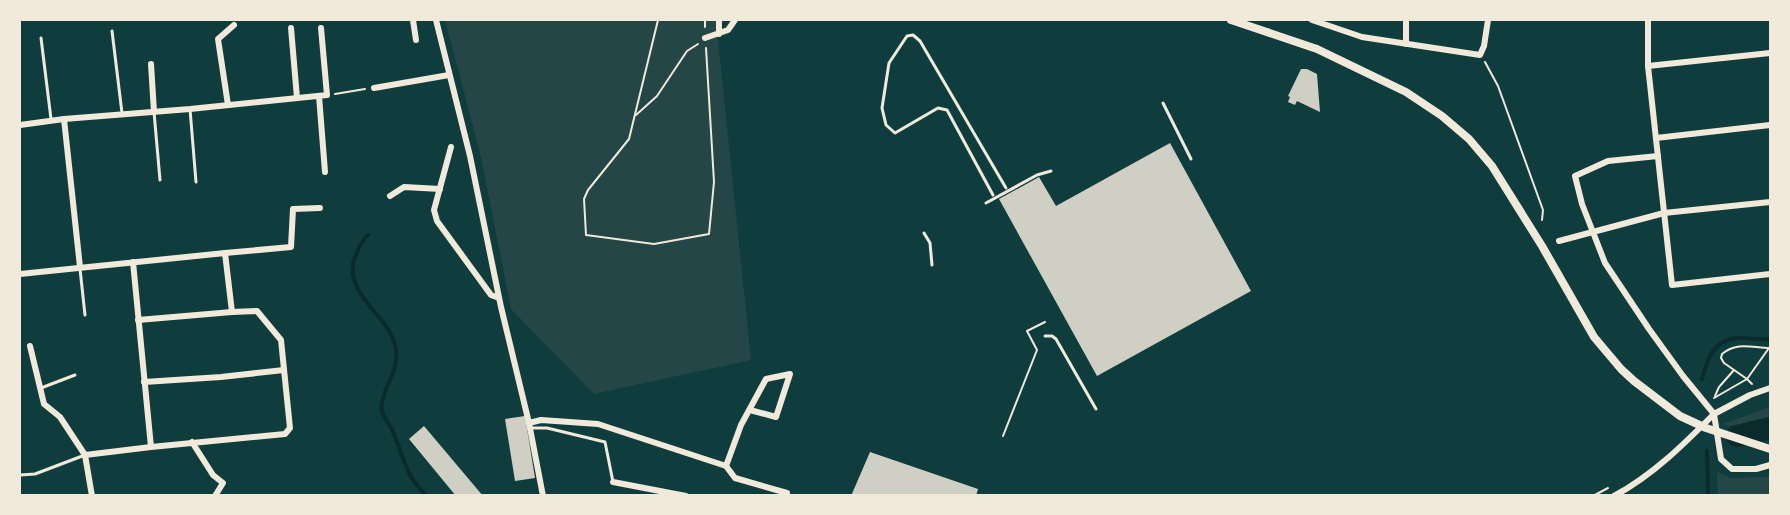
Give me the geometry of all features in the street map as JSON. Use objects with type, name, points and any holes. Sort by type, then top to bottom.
[{"type":"street","points":[[413,20],[416,40]]},
{"type":"street","points":[[436,20],[470,156],[543,495]]},
{"type":"street","points":[[719,34],[720,20]]},
{"type":"street","points":[[705,38],[728,30],[735,20]]},
{"type":"street","points":[[1231,20],[1249,23],[1317,50],[1406,92],[1442,116],[1469,139],[1492,166],[1542,246],[1594,337],[1621,369],[1680,416],[1706,428],[1770,449]]},
{"type":"street","points":[[1312,20],[1362,37],[1479,55],[1484,46],[1488,20]]},
{"type":"street","points":[[1406,20],[1406,44]]},
{"type":"street","points":[[1648,20],[1648,66],[1672,285],[1770,274]]},
{"type":"street","points":[[228,105],[218,39],[234,25]]},
{"type":"street","points":[[291,28],[297,98]]},
{"type":"street","points":[[20,125],[327,95],[321,28]]},
{"type":"street","points":[[1648,66],[1770,53]]},
{"type":"street","points":[[151,64],[154,112]]},
{"type":"street","points":[[374,88],[449,75]]},
{"type":"street","points":[[319,96],[325,172]]},
{"type":"street","points":[[64,119],[80,267]]},
{"type":"street","points":[[1656,138],[1770,125]]},
{"type":"street","points":[[451,147],[434,210],[437,221],[491,295],[499,298]]},
{"type":"street","points":[[1658,156],[1608,161],[1575,176],[1593,232],[1605,263],[1631,303],[1683,376],[1714,414],[1721,459],[1732,469],[1756,469],[1770,465]]},
{"type":"street","points":[[390,196],[404,187],[440,189]]},
{"type":"street","points":[[1559,241],[1664,213],[1770,202]]},
{"type":"street","points":[[20,274],[291,247],[293,209],[320,208]]},
{"type":"street","points":[[225,253],[232,312]]},
{"type":"street","points":[[133,262],[151,447]]},
{"type":"street","points":[[85,455],[285,434],[290,428],[281,340],[257,311],[138,320]]},
{"type":"street","points":[[30,346],[44,404],[60,417],[85,455],[92,495]]},
{"type":"street","points":[[144,382],[284,370]]},
{"type":"street","points":[[726,466],[741,425],[766,379],[790,374],[776,417],[750,410]]},
{"type":"street","points":[[1614,495],[1627,489],[1660,466],[1714,414],[1749,395],[1770,388]]},
{"type":"street","points":[[529,425],[541,420],[598,424],[726,466],[735,478],[787,493]]},
{"type":"street","points":[[192,442],[213,475],[224,483],[215,495]]},
{"type":"street","points":[[613,482],[670,494],[686,495]]},
{"type":"lane","points":[[112,32],[123,115]]},
{"type":"lane","points":[[993,195],[946,110],[938,108],[895,133],[886,125],[882,108],[889,63],[907,36],[914,35],[920,41],[1006,188]]},
{"type":"lane","points":[[41,38],[52,121]]},
{"type":"lane","points":[[1163,103],[1191,159]]},
{"type":"lane","points":[[190,109],[196,183]]},
{"type":"lane","points":[[154,112],[160,180]]},
{"type":"lane","points":[[986,203],[1037,175],[1051,171]]},
{"type":"lane","points":[[924,233],[930,243],[932,265]]},
{"type":"lane","points":[[80,267],[86,315]]},
{"type":"lane","points":[[1045,336],[1052,336],[1056,339],[1096,409]]},
{"type":"lane","points":[[41,388],[75,375]]},
{"type":"lane","points":[[529,425],[605,442],[613,482]]},
{"type":"lane","points":[[20,475],[34,474],[85,455]]},
{"type":"path","points":[[658,20],[629,140],[588,190],[584,199],[585,235],[654,244],[709,234],[714,182],[705,20]]},
{"type":"path","points":[[636,115],[657,96],[687,51],[705,38]]},
{"type":"path","points":[[1479,55],[1498,86],[1543,210],[1542,220]]},
{"type":"path","points":[[327,95],[374,88]]},
{"type":"path","points":[[1003,436],[1037,350],[1027,331],[1045,322]]},
{"type":"path","points":[[1747,379],[1721,358],[1722,354],[1732,347],[1743,345],[1770,348]]},
{"type":"path","points":[[1715,396],[1747,379],[1770,348]]},
{"type":"path","points":[[1712,400],[1719,387],[1734,370]]},
{"type":"path","points":[[1593,495],[1609,488]]},
{"type":"shaded area","points":[[445,20],[716,20],[751,360],[594,394],[511,309],[481,157]]},
{"type":"shaded area","points":[[1770,407],[1770,439],[1723,424]]},
{"type":"shaded area","points":[[1717,472],[1731,478],[1770,477],[1770,495],[1718,495]]},
{"type":"building","points":[[1301,69],[1317,74],[1320,112],[1297,101],[1295,105],[1288,102],[1290,97],[1288,96]]},
{"type":"building","points":[[1170,143],[1251,291],[1097,376],[999,199],[1039,177],[1056,206]]},
{"type":"building","points":[[525,416],[535,478],[515,481],[505,419]]},
{"type":"building","points":[[424,426],[483,496],[456,496],[409,439]]},
{"type":"building","points":[[870,452],[978,489],[976,496],[851,496]]},
{"type":"waterway","points":[[368,235],[356,254],[353,268],[354,281],[368,304],[385,325],[396,350],[396,364],[381,407],[414,482],[427,496]]},
{"type":"waterway","points":[[1702,379],[1710,356],[1725,341],[1741,338],[1770,339]]},
{"type":"waterway","points":[[1737,436],[1770,428]]},
{"type":"waterway","points":[[1707,451],[1708,496]]}]
